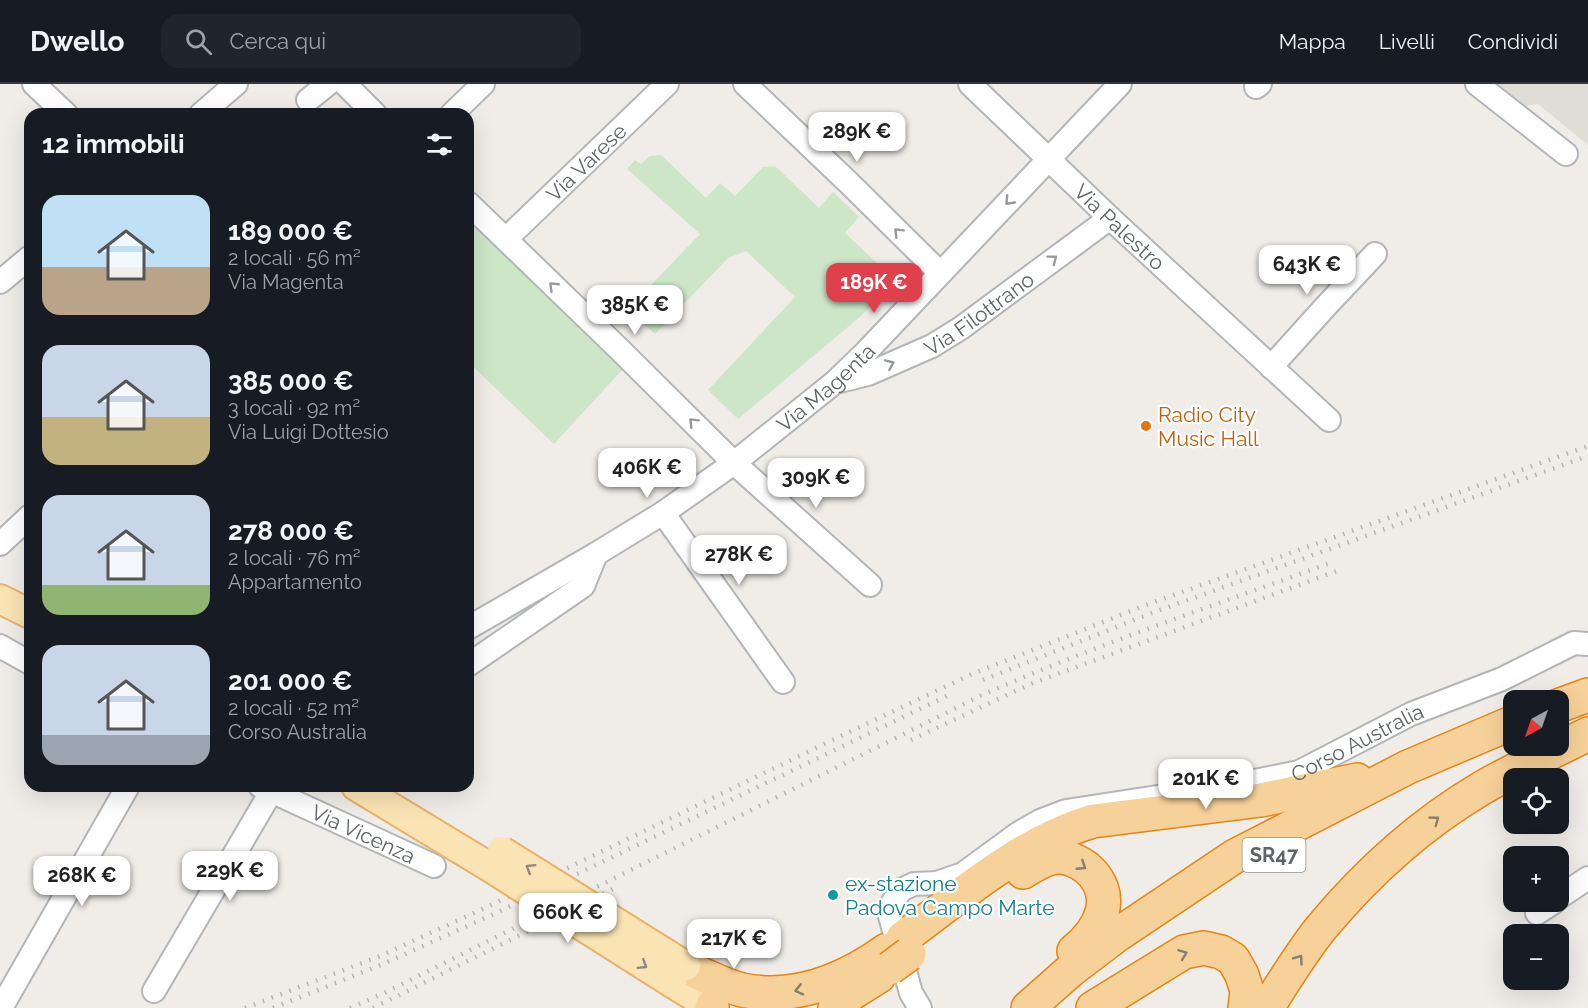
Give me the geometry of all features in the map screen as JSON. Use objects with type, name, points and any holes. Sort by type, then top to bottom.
[{"type":"highway","points":[[1569,702],[1588,694]]},
{"type":"highway","points":[[1569,722],[1588,716]]},
{"type":"highway","name":"SR47","points":[[1033,1007],[1071,970],[1117,935],[1235,856],[1408,767],[1503,727]]},
{"type":"highway","points":[[1267,1008],[1292,967],[1321,929],[1355,890],[1404,844],[1449,809],[1481,788],[1588,734]]},
{"type":"highway","name":"SR47","points":[[1033,1007],[1128,952],[1248,870],[1384,799],[1503,746]]},
{"type":"highway","points":[[835,1008],[897,953],[1007,863],[1072,827],[1093,821],[1261,800],[1408,767]]},
{"type":"highway","points":[[684,973],[740,989],[777,993],[805,989],[855,972],[897,953],[1038,862],[1058,856],[1080,862],[1097,877],[1105,900],[1100,919],[1086,941],[1053,969],[1033,1007]]},
{"type":"highway","points":[[1093,1008],[1184,952],[1204,948],[1221,952],[1233,959],[1242,975],[1247,991],[1245,1008]]},
{"type":"main road","points":[[0,599],[24,611]]},
{"type":"main road","points":[[368,792],[495,858],[684,973],[747,1008]]},
{"type":"main road","points":[[392,792],[423,807],[495,858]]},
{"type":"main road","points":[[684,973],[712,1008]]},
{"type":"street","points":[[34,84],[60,108]]},
{"type":"street","points":[[208,108],[236,84]]},
{"type":"street","points":[[308,100],[328,84]]},
{"type":"street","points":[[345,84],[369,108]]},
{"type":"street","points":[[458,108],[483,84]]},
{"type":"street","name":"Via Varese","points":[[506,239],[666,84]]},
{"type":"street","points":[[745,84],[940,273]]},
{"type":"street","name":"Via Palestro","points":[[970,84],[1110,218],[1329,420]]},
{"type":"street","name":"Via Magenta","points":[[474,625],[663,513],[734,463],[835,382],[1120,84]]},
{"type":"street","points":[[1477,84],[1566,154]]},
{"type":"street","points":[[474,209],[734,463],[870,585]]},
{"type":"street","name":"Via Filottrano","points":[[835,382],[868,374],[932,346],[961,328],[1110,218]]},
{"type":"street","points":[[1271,367],[1375,254]]},
{"type":"street","points":[[0,282],[24,262]]},
{"type":"street","points":[[663,513],[783,682]]},
{"type":"street","points":[[0,544],[24,522]]},
{"type":"street","points":[[474,661],[583,586],[597,554]]},
{"type":"street","name":"Corso Australia","points":[[920,1008],[911,993],[890,916],[893,902],[901,890],[914,884],[937,883],[963,874],[1030,827],[1066,811],[1235,785],[1299,772],[1411,714],[1502,679],[1574,643],[1588,644]]},
{"type":"street","points":[[0,646],[24,660]]},
{"type":"street","points":[[1,1008],[125,792]]},
{"type":"street","points":[[154,991],[264,792]]},
{"type":"street","name":"Via Vicenza","points":[[273,792],[434,866]]},
{"type":"street","points":[[1569,891],[1588,878]]},
{"type":"shaded area","points":[[1490,84],[1588,84],[1588,145],[1538,104],[1519,107]]},
{"type":"green space","points":[[661,155],[706,198],[720,183],[735,196],[763,167],[775,166],[819,208],[833,192],[859,217],[845,233],[889,274],[890,285],[861,316],[738,419],[708,390],[795,297],[746,251],[728,258],[655,334],[628,309],[700,234],[627,169],[635,160],[641,164],[650,156]]},
{"type":"green space","points":[[474,226],[623,369],[554,444],[474,368]]},
{"type":"railway","points":[[245,1008],[380,956],[489,906],[972,674],[1146,605],[1588,446]]},
{"type":"railway","points":[[983,680],[1149,614],[1588,456]]},
{"type":"railway","points":[[350,1008],[982,695],[1112,642],[1333,562]]},
{"type":"railway","points":[[911,740],[1033,683],[1337,571]]},
{"type":"railway","points":[[273,1008],[383,964],[494,914],[953,693]]},
{"type":"railway","points":[[373,1008],[613,889]]},
{"type":"place","name":"Radio City Music Hall","points":[[1146,426]]},
{"type":"place","name":"ex-stazione Padova Campo Marte","points":[[833,895]]}]
